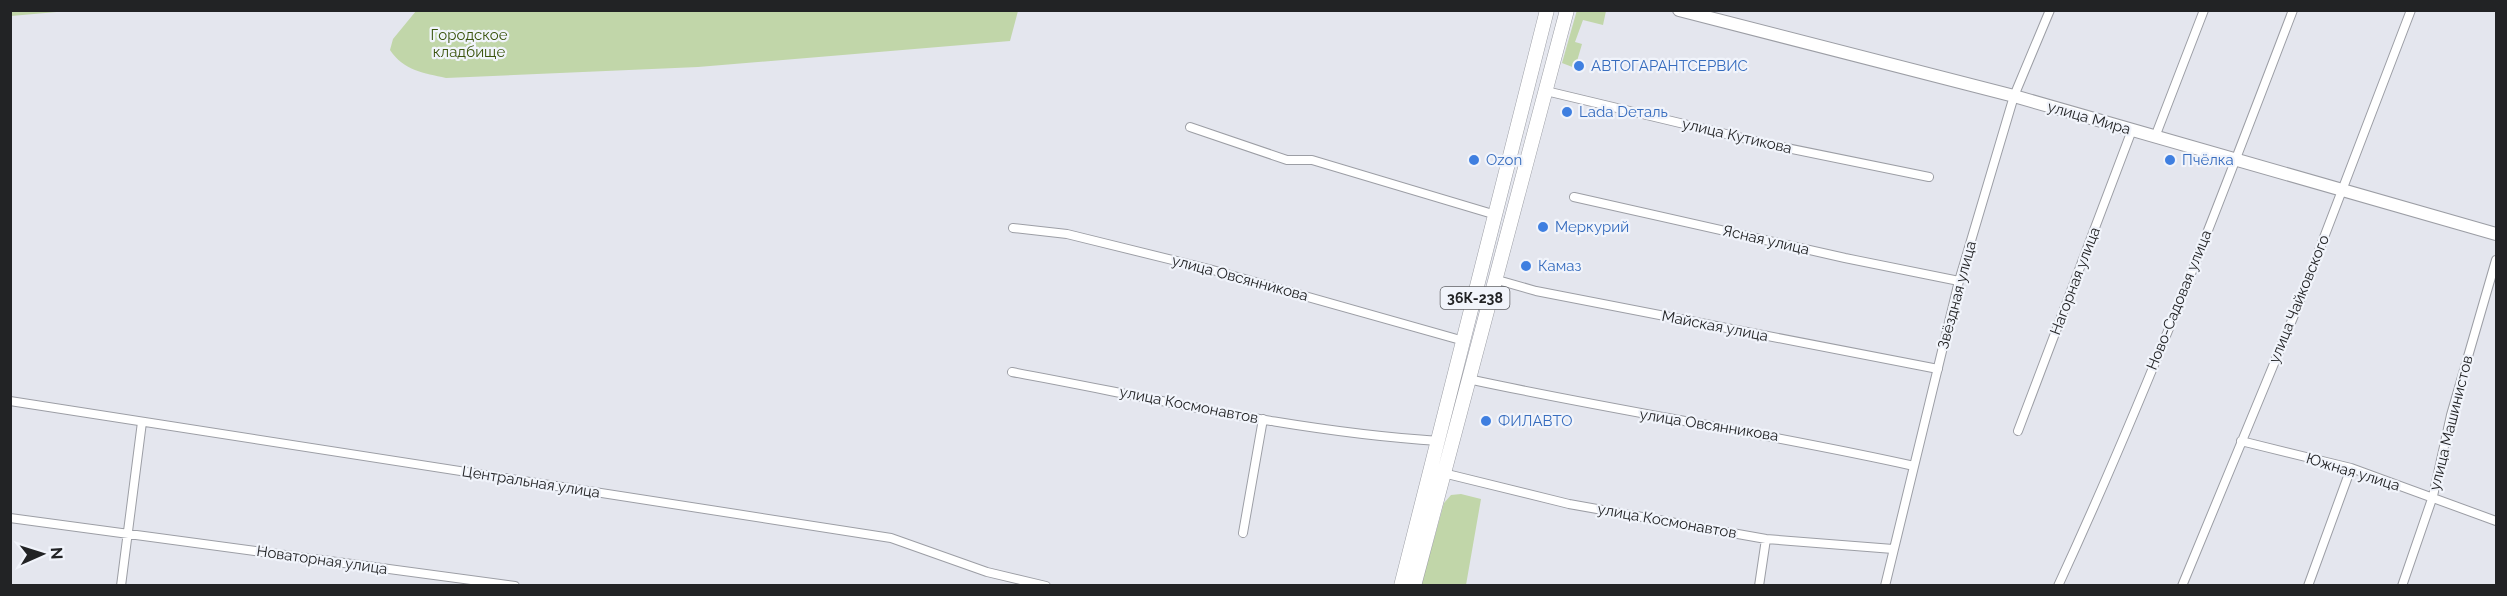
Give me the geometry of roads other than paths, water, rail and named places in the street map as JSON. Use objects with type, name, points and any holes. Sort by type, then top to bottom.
[{"type":"main road","name":"36К-238","points":[[1401,585],[1547,10]]},
{"type":"main road","points":[[1414,585],[1567,10]]},
{"type":"main road","name":"улица Мира","points":[[1679,10],[2014,96],[2496,234]]},
{"type":"street","name":"Звёздная улица","points":[[1884,585],[1959,281],[2014,96],[2050,10]]},
{"type":"street","points":[[2155,137],[2204,10]]},
{"type":"street","name":"Ново-Садовая улица","points":[[2058,585],[2099,497],[2236,159],[2293,10]]},
{"type":"street","name":"улица Чайковского","points":[[2182,585],[2297,308],[2411,10]]},
{"type":"street","name":"улица Кутикова","points":[[1546,91],[1772,145],[1929,177]]},
{"type":"street","points":[[1190,127],[1287,160],[1312,160],[1496,215]]},
{"type":"street","name":"Нагорная улица","points":[[2018,431],[2132,130]]},
{"type":"street","name":"Ясная улица","points":[[1574,197],[1845,258],[1959,281]]},
{"type":"street","name":"улица Овсянникова","points":[[1013,228],[1066,234],[1198,266],[1464,341]]},
{"type":"street","name":"улица Машинистов","points":[[2402,585],[2433,496],[2451,415],[2496,260]]},
{"type":"street","name":"Майская улица","points":[[1494,279],[1548,293],[1938,369]]},
{"type":"street","name":"улица Космонавтов","points":[[1012,372],[1263,419],[1380,438],[1439,441]]},
{"type":"street","name":"улица Овсянникова","points":[[1468,379],[1588,405],[1808,442],[1914,466]]},
{"type":"street","name":"Центральная улица","points":[[10,401],[891,538],[987,573],[1046,585]]},
{"type":"street","points":[[1243,533],[1263,419]]},
{"type":"street","points":[[121,585],[142,422]]},
{"type":"street","name":"Южная улица","points":[[2241,441],[2351,468],[2433,496],[2496,521]]},
{"type":"street","points":[[2308,585],[2351,468]]},
{"type":"street","name":"улица Космонавтов","points":[[1443,473],[1569,504],[1766,539],[1893,549]]},
{"type":"street","name":"Новаторная улица","points":[[10,518],[515,585]]},
{"type":"street","points":[[1759,585],[1766,539]]},
{"type":"place","name":"АВТОГАРАНТСЕРВИС","points":[[1579,66]]},
{"type":"place","name":"Lada Dеталь","points":[[1567,112]]},
{"type":"place","name":"Ozon","points":[[1474,160]]},
{"type":"place","name":"Пчёлка","points":[[2170,160]]},
{"type":"place","name":"Меркурий","points":[[1543,227]]},
{"type":"place","name":"Камаз","points":[[1526,266]]},
{"type":"place","name":"ФИЛАВТО","points":[[1486,421]]},
{"type":"park label","name":"Городское кладбище","points":[[469,44]]}]
